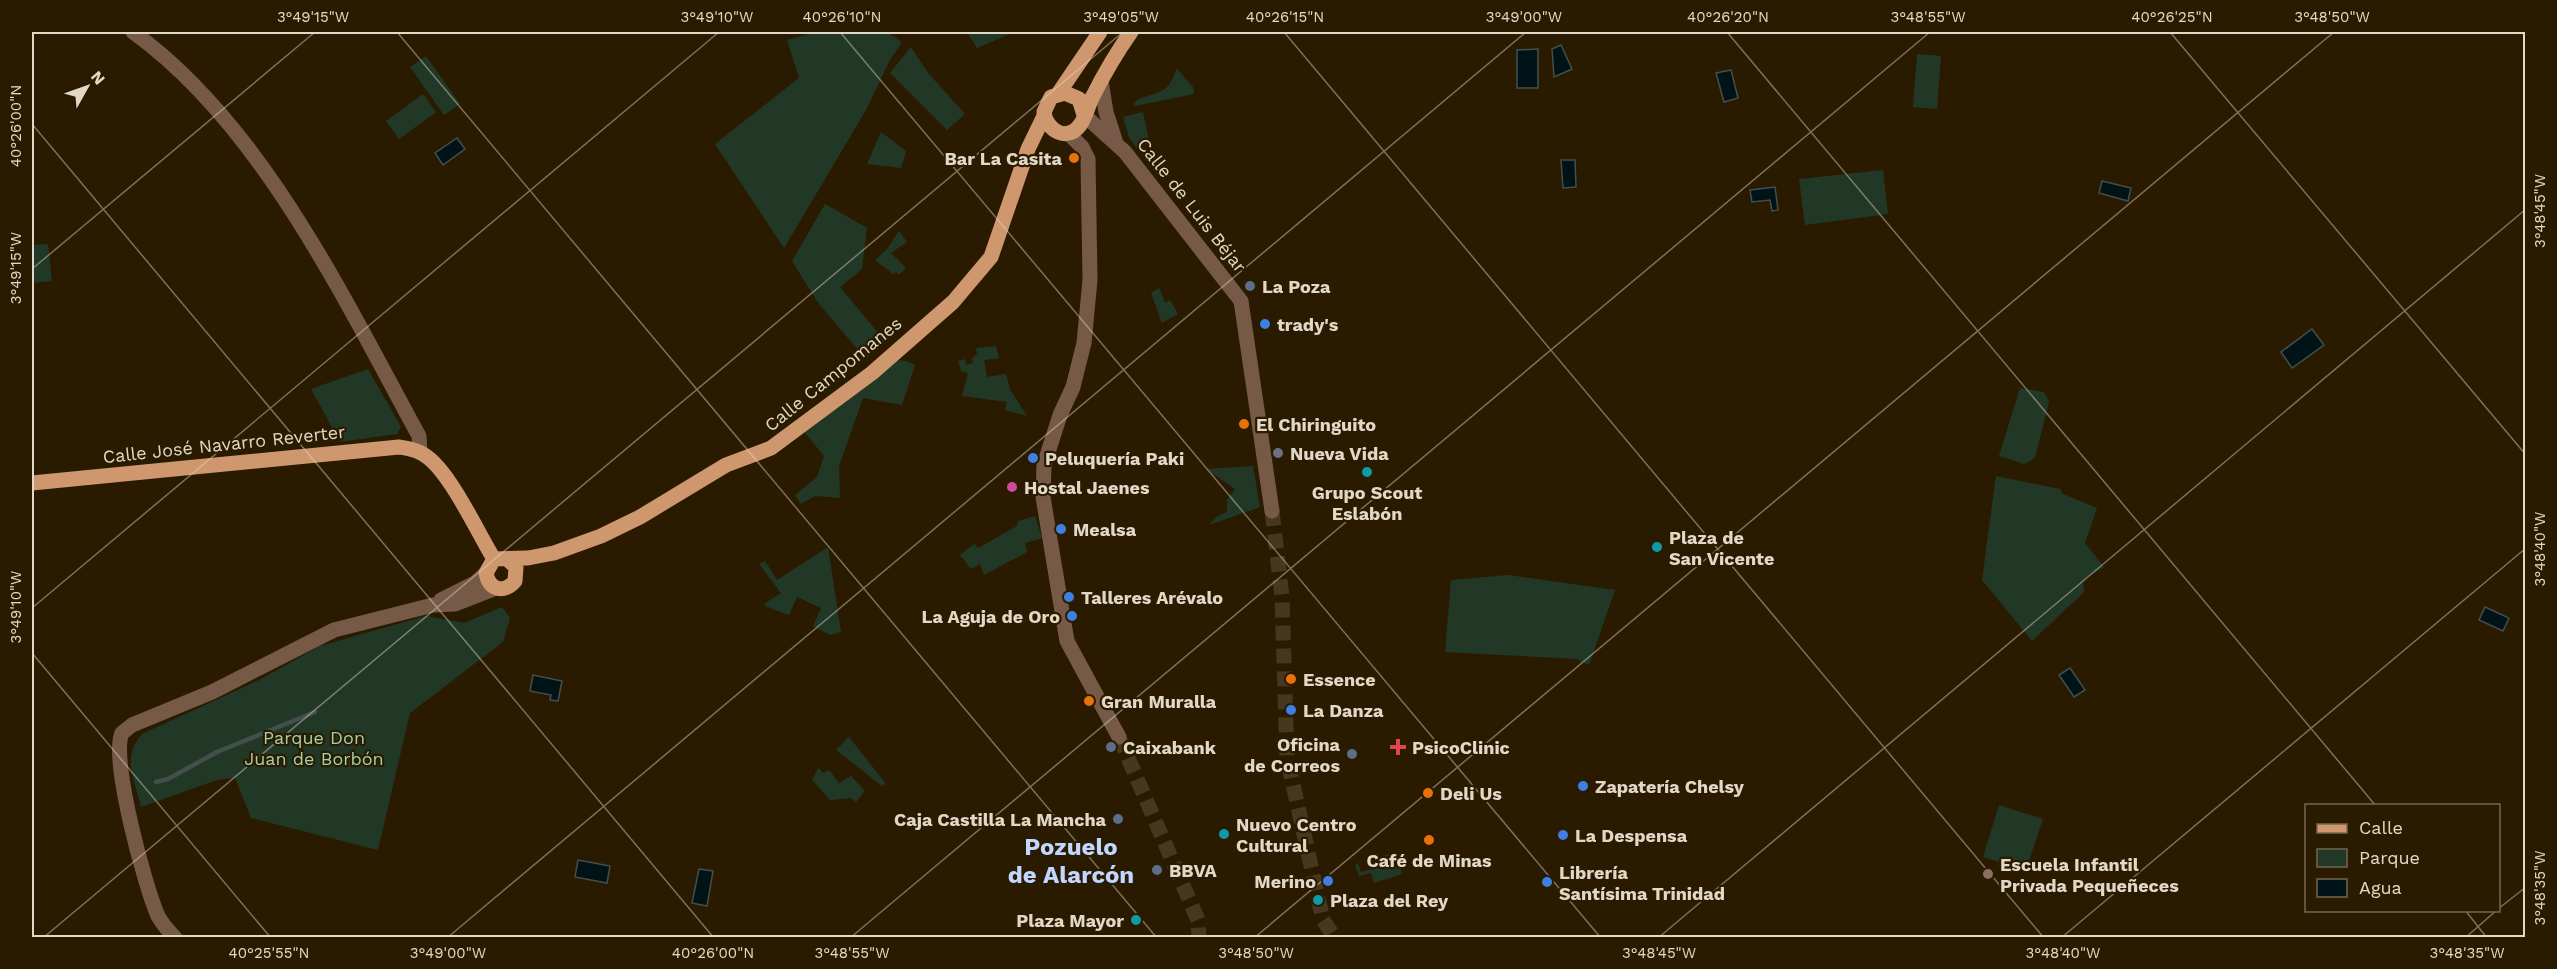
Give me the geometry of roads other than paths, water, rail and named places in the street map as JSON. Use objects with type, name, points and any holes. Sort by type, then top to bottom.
[{"type":"main road","points":[[1100,32],[1058,94],[1047,102],[1044,116],[1053,130],[1068,133],[1078,128],[1101,81],[1131,32]]},
{"type":"main road","points":[[1058,94],[1075,96],[1082,103],[1084,114]]},
{"type":"main road","name":"Calle Campomanes","points":[[501,559],[528,558],[565,551],[639,517],[726,465],[771,448],[872,373],[953,302],[991,256],[1028,149],[1044,116]]},
{"type":"main road","name":"Calle José Navarro Reverter","points":[[32,483],[389,448],[420,452]]},
{"type":"main road","points":[[420,452],[440,469],[501,559],[516,567],[515,581],[507,588],[496,588],[490,584],[486,573],[501,559]]},
{"type":"street","points":[[133,32],[178,66],[198,86],[276,188],[315,247],[419,436],[420,452]]},
{"type":"street","points":[[1101,81],[1106,112],[1115,140]]},
{"type":"street","name":"Calle de Luis Béjar","points":[[1084,114],[1115,140],[1241,301],[1272,511]]},
{"type":"street","points":[[1068,133],[1083,147],[1088,159],[1090,280],[1084,343],[1073,387],[1060,415],[1044,465],[1045,512],[1067,641],[1119,737]]},
{"type":"street","points":[[175,938],[159,917],[143,874],[118,753],[122,733],[132,725],[212,692],[334,630],[433,604],[475,583],[486,573]]},
{"type":"street","points":[[433,604],[455,604],[496,588]]},
{"type":"water","points":[[1561,45],[1572,69],[1554,77],[1552,49]]},
{"type":"water","points":[[1538,49],[1538,88],[1517,88],[1517,50]]},
{"type":"water","points":[[1731,70],[1738,98],[1724,102],[1716,73]]},
{"type":"water","points":[[457,138],[465,149],[443,165],[435,153]]},
{"type":"water","points":[[1561,160],[1575,160],[1576,187],[1563,188]]},
{"type":"water","points":[[2102,181],[2131,188],[2128,201],[2099,193]]},
{"type":"water","points":[[1775,187],[1778,210],[1772,211],[1770,200],[1752,202],[1750,190]]},
{"type":"water","points":[[2312,329],[2324,345],[2292,368],[2281,352]]},
{"type":"water","points":[[2485,607],[2509,618],[2503,631],[2479,620]]},
{"type":"water","points":[[2070,668],[2085,690],[2074,697],[2059,675]]},
{"type":"water","points":[[533,675],[562,681],[558,701],[550,700],[551,695],[530,691]]},
{"type":"water","points":[[578,860],[610,866],[607,883],[575,877]]},
{"type":"water","points":[[699,869],[713,871],[707,906],[692,903]]},
{"type":"waterway","points":[[156,782],[168,779],[217,752],[315,712]]},
{"type":"tunnel","points":[[1272,511],[1282,597],[1287,757],[1323,920],[1335,938]]},
{"type":"tunnel","points":[[1119,737],[1198,920],[1199,938]]},
{"type":"place","name":"Bar La Casita","points":[[1074,158]]},
{"type":"place","name":"La Poza","points":[[1250,286]]},
{"type":"place","name":"trady's","points":[[1265,324]]},
{"type":"place","name":"El Chiringuito","points":[[1244,424]]},
{"type":"place","name":"Nueva Vida","points":[[1278,453]]},
{"type":"place","name":"Peluquería Paki","points":[[1033,458]]},
{"type":"place","name":"Grupo Scout Eslabón","points":[[1367,472]]},
{"type":"place","name":"Hostal Jaenes","points":[[1012,487]]},
{"type":"place","name":"Mealsa","points":[[1061,529]]},
{"type":"place","name":"Plaza de San Vicente","points":[[1657,547]]},
{"type":"place","name":"Talleres Arévalo","points":[[1069,597]]},
{"type":"place","name":"La Aguja de Oro","points":[[1072,616]]},
{"type":"place","name":"Essence","points":[[1291,679]]},
{"type":"place","name":"Gran Muralla","points":[[1089,701]]},
{"type":"place","name":"La Danza","points":[[1291,710]]},
{"type":"place","name":"Caixabank","points":[[1111,747]]},
{"type":"place","name":"PsicoClinic","points":[[1398,747]]},
{"type":"place","name":"Oficina de Correos","points":[[1352,754]]},
{"type":"place","name":"Zapatería Chelsy","points":[[1583,786]]},
{"type":"place","name":"Deli Us","points":[[1428,793]]},
{"type":"place","name":"Caja Castilla La Mancha","points":[[1118,819]]},
{"type":"place","name":"Nuevo Centro Cultural","points":[[1224,834]]},
{"type":"place","name":"La Despensa","points":[[1563,835]]},
{"type":"place","name":"Café de Minas","points":[[1429,840]]},
{"type":"place","name":"BBVA","points":[[1157,870]]},
{"type":"place","name":"Escuela Infantil Privada Pequeñeces","points":[[1988,874]]},
{"type":"place","name":"Merino","points":[[1328,881]]},
{"type":"place","name":"Librería Santísima Trinidad","points":[[1547,882]]},
{"type":"place","name":"Plaza del Rey","points":[[1318,900]]},
{"type":"place","name":"Plaza Mayor","points":[[1136,920]]},
{"type":"district","name":"Pozuelo de Alarcón","points":[[1071,861]]},
{"type":"park label","name":"Parque Don Juan de Borbón","points":[[314,747]]}]
